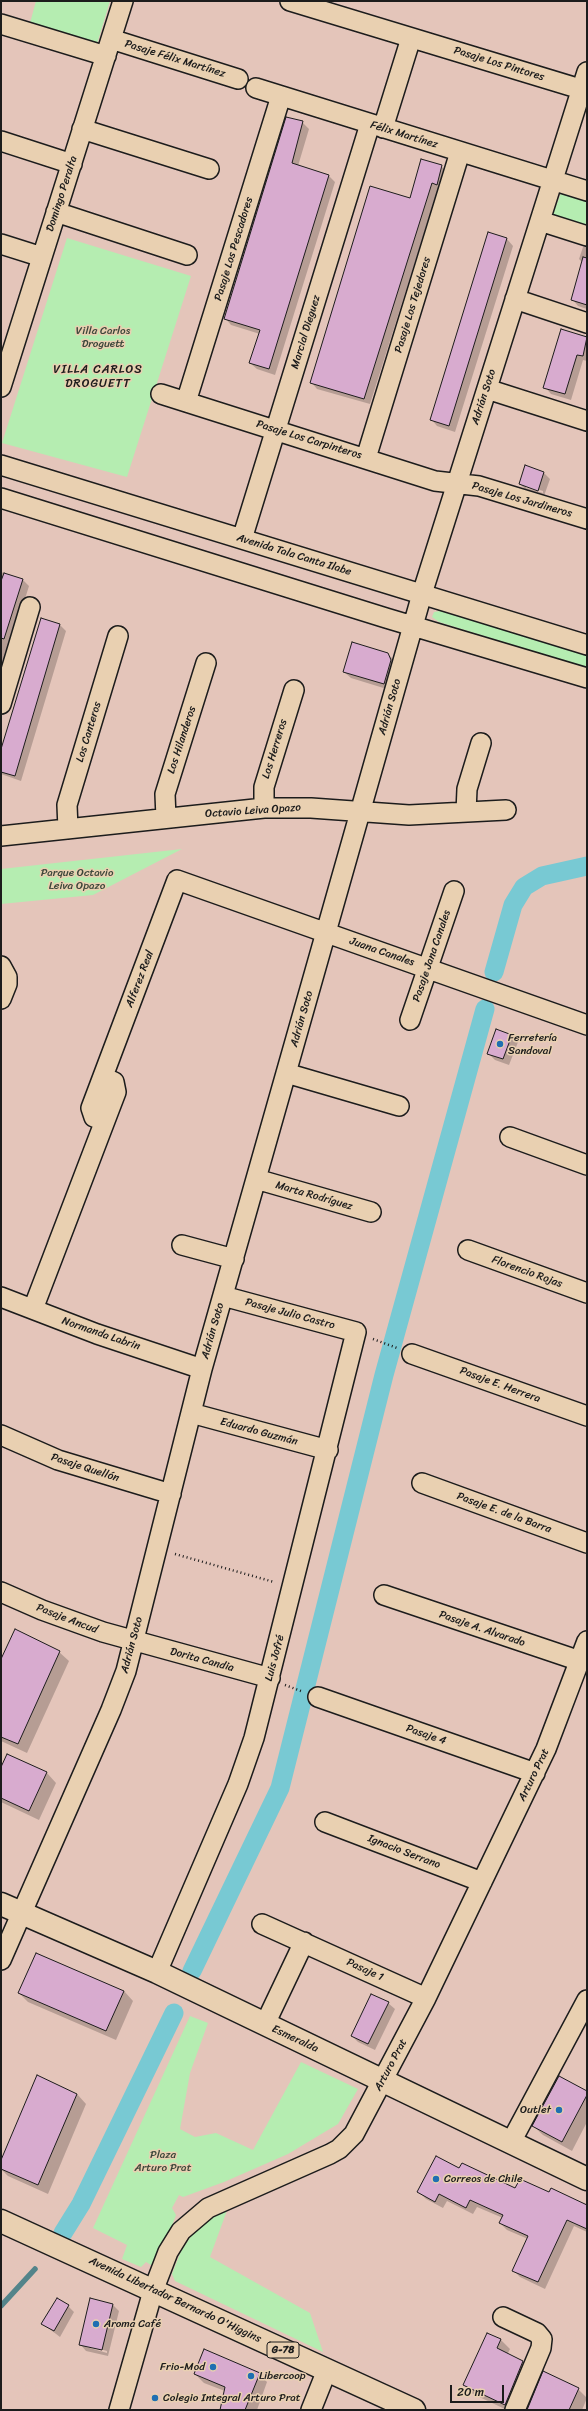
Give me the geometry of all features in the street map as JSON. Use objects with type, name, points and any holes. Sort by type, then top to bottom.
[{"type":"main road","name":"Esmeralda","points":[[1,1904],[157,1972],[587,2179]]},
{"type":"main road","name":"Avenida Libertador Bernardo O'Higgins","points":[[1,2221],[327,2370],[389,2405],[414,2410]]},
{"type":"street","name":"Domingo Peralta","points":[[1,387],[7,348],[42,257],[123,1]]},
{"type":"street","name":"Pasaje Los Pintores","points":[[290,1],[411,38],[585,84]]},
{"type":"street","name":"Pasaje Félix Martínez","points":[[1,24],[108,47],[238,79]]},
{"type":"street","points":[[376,126],[411,38]]},
{"type":"street","name":"Adrián Soto","points":[[1,1960],[111,1710],[126,1671],[202,1369],[422,594],[552,181],[585,84]]},
{"type":"street","name":"Félix Martínez","points":[[256,88],[587,191]]},
{"type":"street","name":"Pasaje Los Pescadores","points":[[186,402],[281,96]]},
{"type":"street","name":"Marcial Dieguez","points":[[242,539],[275,430],[376,126]]},
{"type":"street","points":[[82,129],[209,169]]},
{"type":"street","points":[[1,141],[72,164]]},
{"type":"street","name":"Pasaje Los Tejedores","points":[[366,458],[460,152]]},
{"type":"street","points":[[56,212],[186,255]]},
{"type":"street","points":[[540,221],[587,236]]},
{"type":"street","points":[[1,244],[42,257]]},
{"type":"street","points":[[515,300],[587,323]]},
{"type":"street","points":[[487,389],[587,421]]},
{"type":"street","name":"Pasaje Los Carpinteros","points":[[161,394],[435,481],[457,484]]},
{"type":"street","name":"Avenida Tala Canta Ilabe","points":[[1,464],[587,645]]},
{"type":"street","name":"Pasaje Los Jardineros","points":[[457,484],[479,486],[587,519]]},
{"type":"street","points":[[1,498],[413,626],[587,678]]},
{"type":"street","points":[[1,704],[30,607]]},
{"type":"street","name":"Los Canteros","points":[[68,829],[67,805],[118,636]]},
{"type":"street","name":"Los Hilanderos","points":[[166,818],[165,794],[206,663]]},
{"type":"street","name":"Los Herreros","points":[[264,808],[264,787],[294,690]]},
{"type":"street","points":[[466,812],[467,789],[481,743]]},
{"type":"street","name":"Octavio Leiva Opazo","points":[[1,836],[264,808],[311,808],[409,815],[506,810]]},
{"type":"street","name":"Juana Canales","points":[[176,880],[587,1025]]},
{"type":"street","name":"Alferez Real","points":[[33,1309],[105,1121],[94,1117],[91,1112],[176,880]]},
{"type":"street","name":"Pasaje Jana Canales","points":[[410,1020],[454,891]]},
{"type":"street","points":[[1,966],[7,977],[7,984],[1,999]]},
{"type":"street","points":[[286,1074],[399,1106]]},
{"type":"street","points":[[510,1137],[587,1165]]},
{"type":"street","name":"Marta Rodríguez","points":[[256,1179],[371,1212]]},
{"type":"street","points":[[182,1245],[234,1259]]},
{"type":"street","name":"Florencio Rojas","points":[[468,1250],[587,1293]]},
{"type":"street","name":"Pasaje Julio Castro","points":[[223,1296],[356,1332]]},
{"type":"street","name":"Normanda Labrin","points":[[1,1297],[98,1334],[202,1369]]},
{"type":"street","name":"Luis Jofré","points":[[157,1972],[238,1784],[254,1738],[294,1587],[356,1332]]},
{"type":"street","name":"Pasaje E. Herrera","points":[[406,1352],[587,1416]]},
{"type":"street","name":"Eduardo Guzmán","points":[[191,1413],[328,1450]]},
{"type":"street","name":"Pasaje Quellón","points":[[1,1435],[70,1465],[171,1494]]},
{"type":"street","name":"Pasaje E. de la Barra","points":[[422,1483],[587,1543]]},
{"type":"street","name":"Pasaje Ancud","points":[[1,1592],[72,1622],[134,1641]]},
{"type":"street","name":"Pasaje A. Alvarado","points":[[384,1595],[580,1661]]},
{"type":"street","name":"Dorita Candia","points":[[134,1641],[270,1678]]},
{"type":"street","name":"Arturo Prat","points":[[119,2410],[153,2290],[168,2252],[189,2222],[208,2208],[339,2148],[354,2134],[426,1998],[534,1773],[556,1726],[587,1641]]},
{"type":"street","name":"Pasaje 4","points":[[318,1697],[534,1773]]},
{"type":"street","name":"Ignacio Serrano","points":[[325,1822],[482,1882]]},
{"type":"street","name":"Pasaje 1","points":[[262,1924],[426,1998]]},
{"type":"street","points":[[265,2024],[304,1942]]},
{"type":"street","points":[[511,2142],[587,2000]]},
{"type":"street","points":[[503,2317],[537,2333],[542,2339],[541,2348],[515,2410]]},
{"type":"street","points":[[311,2410],[327,2370]]},
{"type":"path","points":[[381,1343],[406,1352]]},
{"type":"path","points":[[157,1549],[294,1587]]},
{"type":"green space","points":[[36,1],[110,1],[97,44],[30,23]]},
{"type":"green space","points":[[567,191],[587,197],[587,229],[560,220],[553,214],[561,193]]},
{"type":"green space","name":"Villa Carlos Droguett","points":[[67,238],[191,276],[127,477],[2,443]]},
{"type":"green space","points":[[440,611],[587,655],[587,668],[439,622],[432,617],[434,612]]},
{"type":"green space","name":"Parque Octavio Leiva Opazo","points":[[182,849],[93,895],[1,904],[1,869]]},
{"type":"green space","name":"Plaza Arturo Prat","points":[[190,2016],[208,2023],[190,2073],[180,2129],[195,2137],[216,2133],[253,2150],[301,2062],[358,2089],[338,2124],[288,2154],[224,2182],[183,2197],[179,2195],[172,2208],[176,2215],[156,2268],[146,2262],[141,2267],[122,2259],[127,2245],[93,2228]]},
{"type":"green space","points":[[229,2205],[210,2257],[310,2313],[323,2352],[175,2281],[172,2274],[181,2251],[201,2221]]},
{"type":"building","points":[[286,117],[303,121],[292,163],[329,175],[269,369],[249,363],[260,330],[224,319]]},
{"type":"building","points":[[421,159],[442,165],[437,185],[432,183],[364,399],[310,383],[370,186],[410,198]]},
{"type":"building","points":[[488,232],[507,238],[449,426],[430,420]]},
{"type":"building","points":[[583,257],[587,258],[587,305],[571,300]]},
{"type":"building","points":[[561,329],[587,337],[583,356],[577,355],[565,394],[543,388]]},
{"type":"building","points":[[525,465],[544,472],[538,491],[519,484]]},
{"type":"building","points":[[4,573],[23,579],[4,639],[1,638],[1,581]]},
{"type":"building","points":[[41,618],[60,624],[15,776],[1,772],[1,749]]},
{"type":"building","points":[[352,642],[388,653],[391,660],[384,684],[343,672]]},
{"type":"building","name":"Ferretería Sandoval","points":[[496,1029],[512,1035],[503,1059],[487,1054]]},
{"type":"building","points":[[15,1629],[60,1651],[18,1744],[1,1737],[1,1659]]},
{"type":"building","points":[[7,1754],[47,1772],[29,1811],[1,1798],[1,1767]]},
{"type":"building","points":[[36,1953],[124,1991],[106,2031],[18,1993]]},
{"type":"building","points":[[371,1994],[389,2002],[368,2044],[351,2036]]},
{"type":"building","points":[[37,2075],[77,2094],[38,2185],[1,2169],[1,2160]]},
{"type":"building","name":"Outlet","points":[[559,2076],[587,2091],[587,2095],[562,2142],[532,2126]]},
{"type":"building","points":[[436,2156],[459,2168],[462,2163],[515,2188],[520,2179],[549,2192],[551,2188],[587,2205],[587,2229],[567,2220],[538,2282],[512,2271],[528,2236],[499,2223],[503,2215],[470,2200],[466,2208],[439,2194],[435,2202],[417,2192]]},
{"type":"building","points":[[57,2298],[69,2305],[54,2331],[41,2324]]},
{"type":"building","name":"Aroma Café","points":[[90,2298],[113,2304],[102,2350],[79,2345]]},
{"type":"building","points":[[487,2333],[501,2339],[497,2348],[523,2361],[505,2405],[463,2385]]},
{"type":"building","points":[[204,2349],[260,2373],[245,2410],[220,2410],[225,2387],[194,2374]]},
{"type":"building","points":[[543,2371],[579,2388],[569,2410],[527,2410]]},
{"type":"waterway","points":[[494,972],[513,905],[524,887],[542,876],[587,866]]},
{"type":"waterway","points":[[192,1971],[280,1788],[384,1375],[485,1009]]},
{"type":"waterway","points":[[63,2233],[81,2204],[174,2013]]},
{"type":"waterway","points":[[1,2306],[35,2269]]},
{"type":"place","name":"Ferretería Sandoval","points":[[500,1044]]},
{"type":"place","name":"Outlet","points":[[559,2110]]},
{"type":"place","name":"Correos de Chile","points":[[436,2179]]},
{"type":"place","name":"Aroma Café","points":[[96,2324]]},
{"type":"place","name":"Frio-Mod","points":[[213,2367]]},
{"type":"place","name":"Libercoop","points":[[251,2376]]},
{"type":"place","name":"Colegio Integral Arturo Prat","points":[[155,2398]]},
{"type":"district","name":"VILLA CARLOS DROGUETT","points":[[98,377]]}]
